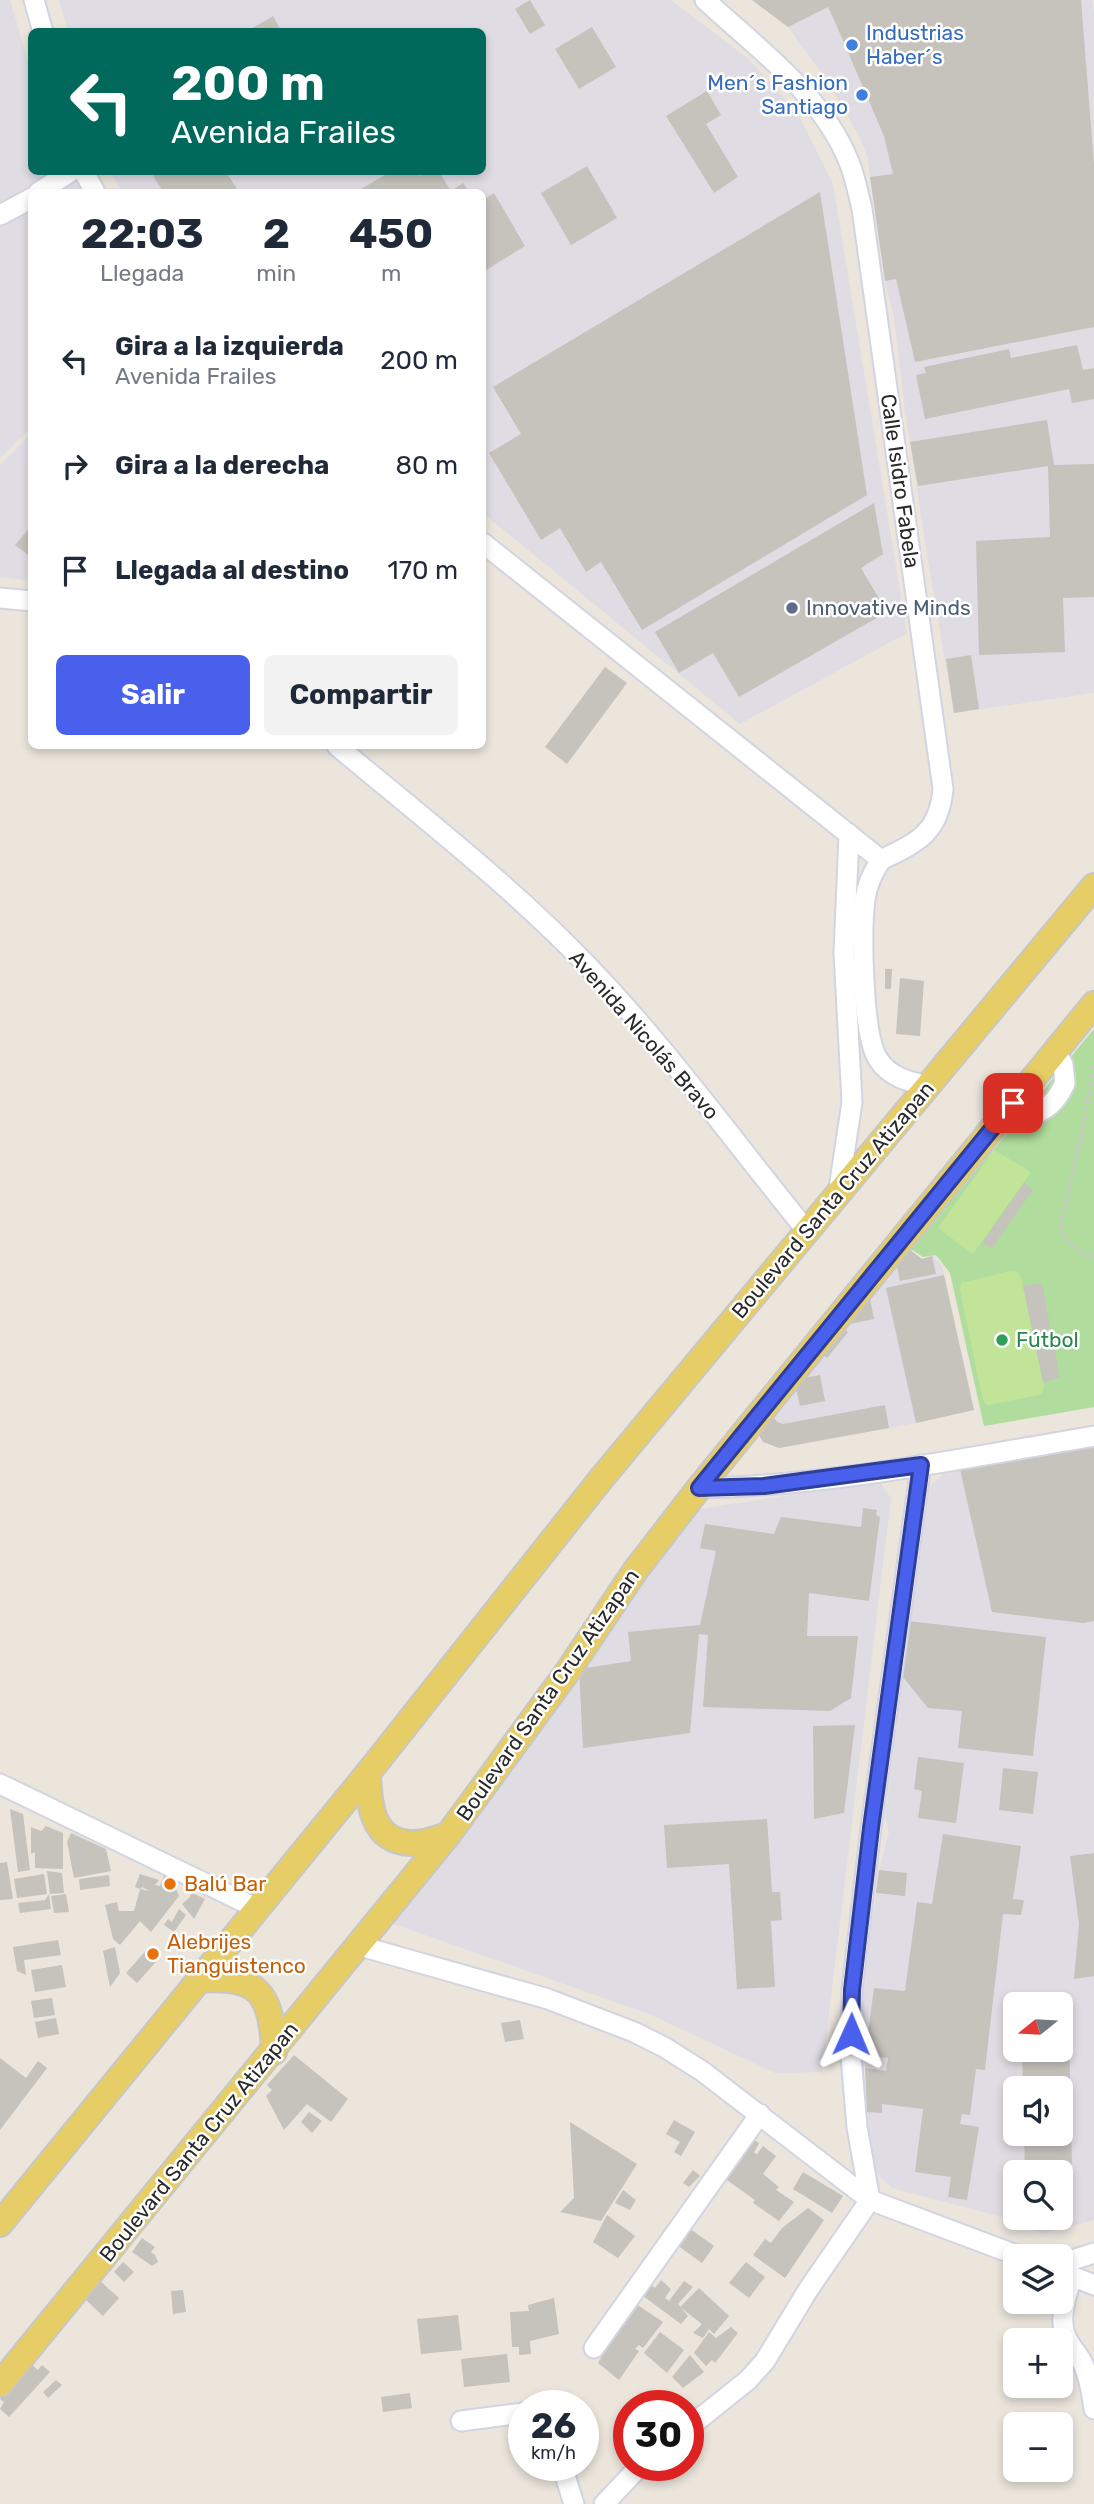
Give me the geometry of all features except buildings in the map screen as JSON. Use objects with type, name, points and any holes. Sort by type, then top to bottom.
[{"type":"main road","name":"Boulevard Santa Cruz Atizapan","points":[[200,1980],[369,1773],[601,1479],[1094,886]]},
{"type":"main road","name":"Boulevard Santa Cruz Atizapan","points":[[0,2384],[274,2052],[448,1835],[568,1671],[635,1571],[699,1488],[1094,1004]]},
{"type":"main road","points":[[369,1773],[369,1802],[374,1821],[385,1833],[397,1841],[413,1844],[448,1835]]},
{"type":"main road","points":[[0,2224],[200,1980],[239,1980],[254,1988],[265,2001],[271,2015],[274,2052]]},
{"type":"street","points":[[34,0],[42,28]]},
{"type":"street","name":"Calle Isidro Fabela","points":[[705,0],[800,88],[830,124],[849,162],[862,209],[943,789],[941,809],[933,826],[909,846],[881,860]]},
{"type":"street","points":[[44,189],[65,175]]},
{"type":"street","points":[[0,215],[28,200]]},
{"type":"street","points":[[486,545],[881,860],[871,875],[865,909],[866,1023],[870,1042],[887,1071],[910,1082],[929,1086]]},
{"type":"street","points":[[0,598],[28,601]]},
{"type":"street","name":"Avenida Nicolás Bravo","points":[[341,749],[529,907],[587,965],[625,1006],[807,1231]]},
{"type":"street","points":[[838,1195],[852,1102],[844,953],[849,834]]},
{"type":"street","points":[[699,1488],[764,1486],[921,1465],[1094,1436]]},
{"type":"street","points":[[704,2415],[748,2380],[765,2361],[808,2290],[870,2200],[857,2127],[851,2056],[852,1990],[871,1828],[921,1465]]},
{"type":"street","points":[[0,1784],[258,1909]]},
{"type":"street","points":[[360,1946],[548,1999],[634,2032],[702,2071],[870,2200],[1003,2250]]},
{"type":"street","points":[[594,2348],[760,2114]]},
{"type":"street","points":[[1073,2265],[1094,2253]]},
{"type":"street","points":[[1073,2274],[1094,2285]]},
{"type":"street","points":[[1065,2314],[1064,2329],[1068,2342],[1081,2361],[1090,2386],[1094,2409]]},
{"type":"street","points":[[461,2421],[508,2415]]},
{"type":"street","points":[[567,2481],[574,2504]]},
{"type":"street","points":[[604,2504],[626,2481]]},
{"type":"path","points":[[1094,1065],[1061,1223],[1067,1242],[1094,1258]]},
{"type":"shaded area","points":[[0,0],[10,0],[28,61],[28,175],[87,175],[94,189],[28,189],[28,431],[0,458]]},
{"type":"shaded area","points":[[59,0],[671,0],[746,57],[796,110],[833,184],[907,633],[740,724],[486,515],[486,189],[121,189],[112,175],[486,175],[486,28],[67,28]]},
{"type":"shaded area","points":[[752,0],[1092,0],[1094,693],[954,713],[928,561],[894,318],[885,281],[867,155],[829,84],[788,27]]},
{"type":"shaded area","points":[[28,437],[28,581],[0,577],[0,465]]},
{"type":"shaded area","points":[[903,1245],[922,1259],[932,1256],[942,1265],[974,1410],[779,1448],[763,1442],[759,1435]]},
{"type":"shaded area","points":[[1094,1439],[1094,2220],[1073,2226],[1073,2160],[1003,2160],[1003,2218],[892,2188],[875,2172],[867,2112],[862,1990],[879,1870],[889,1832],[885,1819],[925,1491],[958,1460]]},
{"type":"shaded area","points":[[879,1481],[891,1498],[822,2072],[775,2073],[649,2014],[391,1923],[693,1510]]},
{"type":"shaded area","points":[[1033,2230],[1058,2230],[1043,2234]]},
{"type":"green space","points":[[1094,1029],[1094,1407],[984,1426],[950,1273],[936,1255],[923,1257],[911,1249]]},
{"type":"green space","points":[[994,1150],[1031,1172],[973,1254],[938,1228]]},
{"type":"green space","name":"Fútbol","points":[[1010,1271],[1017,1272],[1021,1277],[1044,1386],[1039,1395],[989,1405],[985,1404],[982,1397],[960,1290],[961,1283]]},
{"type":"place","name":"Industrias Haber´s","points":[[852,45]]},
{"type":"place","name":"Men´s Fashion Santiago","points":[[862,95]]},
{"type":"place","name":"Innovative Minds","points":[[792,608]]},
{"type":"place","name":"Fútbol","points":[[1002,1340]]},
{"type":"place","name":"Balú Bar","points":[[170,1884]]},
{"type":"place","name":"Alebrijes Tianguistenco","points":[[153,1954]]},
{"type":"route","points":[[851,2034],[852,1990],[871,1828],[921,1465],[764,1486],[699,1488],[1013,1103]]}]
